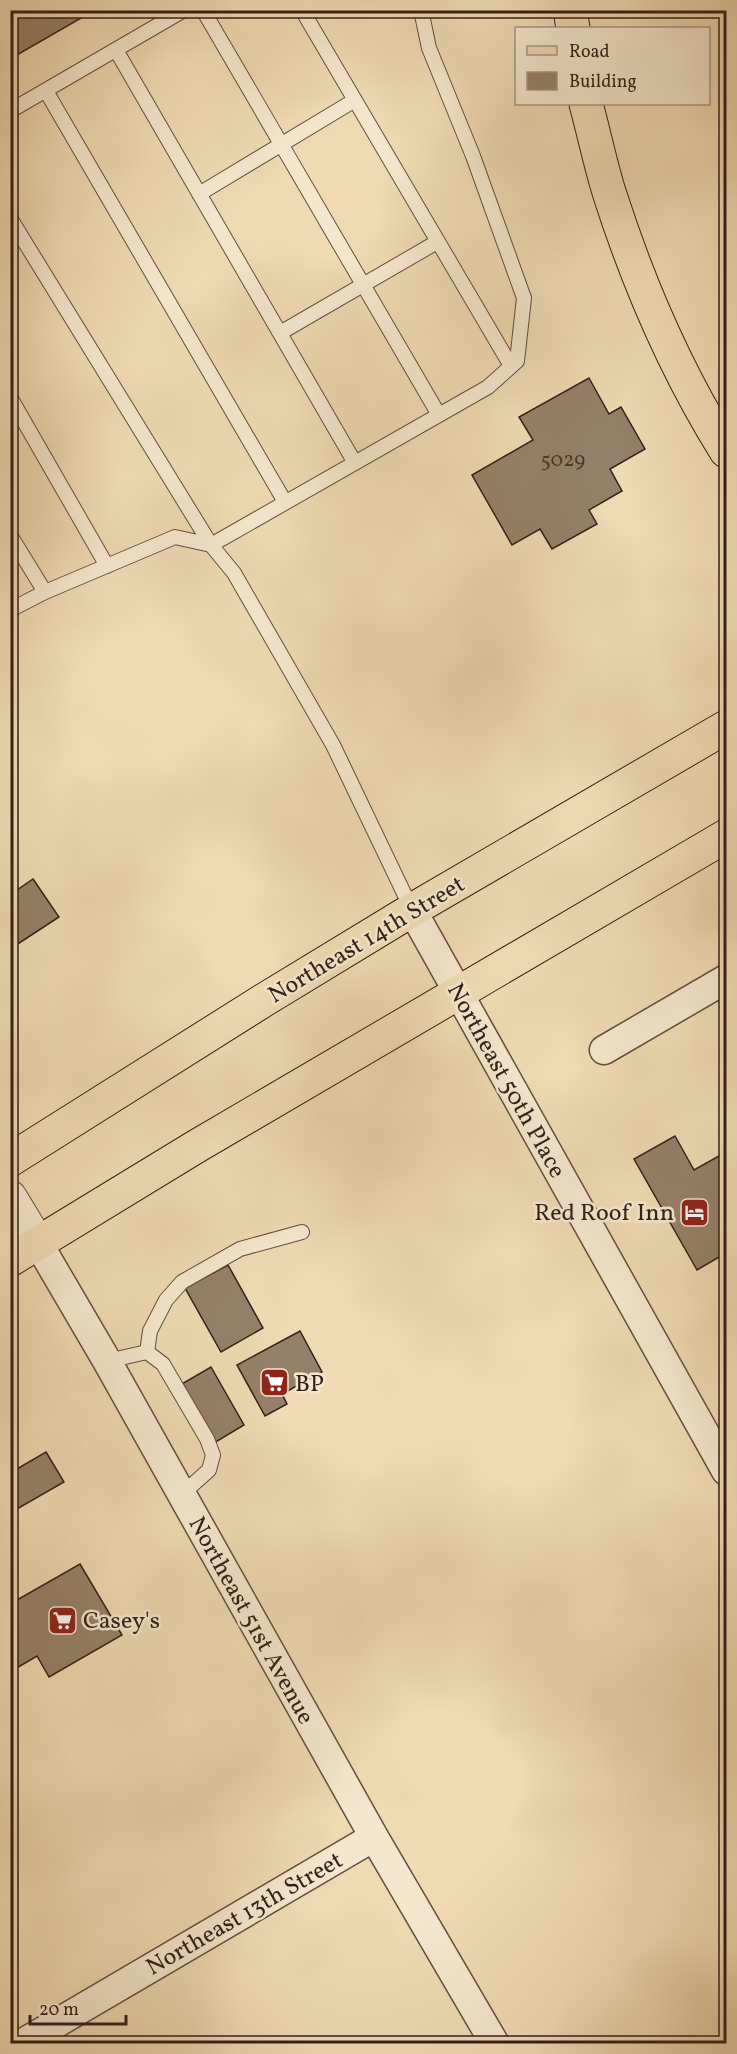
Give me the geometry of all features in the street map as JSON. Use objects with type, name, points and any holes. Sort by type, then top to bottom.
[{"type":"main road","points":[[570,10],[573,27]]},
{"type":"main road","points":[[586,105],[609,191],[640,281],[678,364],[726,452]]},
{"type":"main road","name":"Northeast 14th Street","points":[[10,1160],[412,910],[726,727]]},
{"type":"main road","points":[[10,1260],[197,1146],[726,836]]},
{"type":"street","name":"Northeast 50th Place","points":[[412,910],[726,1471]]},
{"type":"street","points":[[604,1050],[726,979]]},
{"type":"street","name":"Northeast 51st Avenue","points":[[10,1197],[107,1361],[374,1837],[495,2043]]},
{"type":"street","name":"Northeast 13th Street","points":[[21,2043],[374,1837]]},
{"type":"lane","points":[[10,111],[184,10]]},
{"type":"lane","points":[[203,10],[439,415]]},
{"type":"lane","points":[[302,10],[511,366]]},
{"type":"lane","points":[[10,610],[45,592],[174,537],[211,545],[488,387],[517,361],[524,298],[473,156],[429,48],[421,10]]},
{"type":"lane","points":[[116,50],[355,462]]},
{"type":"lane","points":[[46,91],[285,502]]},
{"type":"lane","points":[[199,194],[355,100]]},
{"type":"lane","points":[[10,218],[211,545],[234,573],[333,744],[412,910]]},
{"type":"lane","points":[[280,333],[437,242]]},
{"type":"lane","points":[[10,397],[107,566]]},
{"type":"lane","points":[[10,535],[45,592]]},
{"type":"lane","points":[[147,1352],[150,1330],[166,1300],[182,1282],[240,1249],[302,1232]]},
{"type":"lane","points":[[107,1361],[147,1352],[163,1364],[207,1439],[213,1455],[209,1470],[181,1495]]},
{"type":"building","points":[[10,10],[95,10],[10,59]]},
{"type":"building","points":[[589,378],[609,414],[621,407],[645,449],[610,469],[622,491],[589,510],[597,524],[552,549],[540,529],[512,545],[472,475],[533,440],[519,417]]},
{"type":"building","points":[[33,879],[59,917],[10,949],[10,895]]},
{"type":"building","name":"Red Roof Inn","points":[[675,1136],[694,1170],[726,1152],[726,1253],[697,1270],[634,1159]]},
{"type":"building","points":[[228,1265],[263,1328],[221,1352],[185,1288]]},
{"type":"building","name":"BP","points":[[300,1331],[322,1372],[282,1394],[287,1404],[265,1416],[237,1365]]},
{"type":"building","points":[[211,1367],[244,1425],[214,1443],[180,1385]]},
{"type":"building","points":[[46,1452],[64,1482],[10,1513],[10,1473]]},
{"type":"building","name":"Casey's","points":[[80,1564],[122,1635],[49,1677],[37,1656],[10,1672],[10,1604]]},
{"type":"place","name":"Red Roof Inn","points":[[695,1212]]},
{"type":"place","name":"BP","points":[[274,1383]]},
{"type":"place","name":"Casey's","points":[[62,1620]]}]
